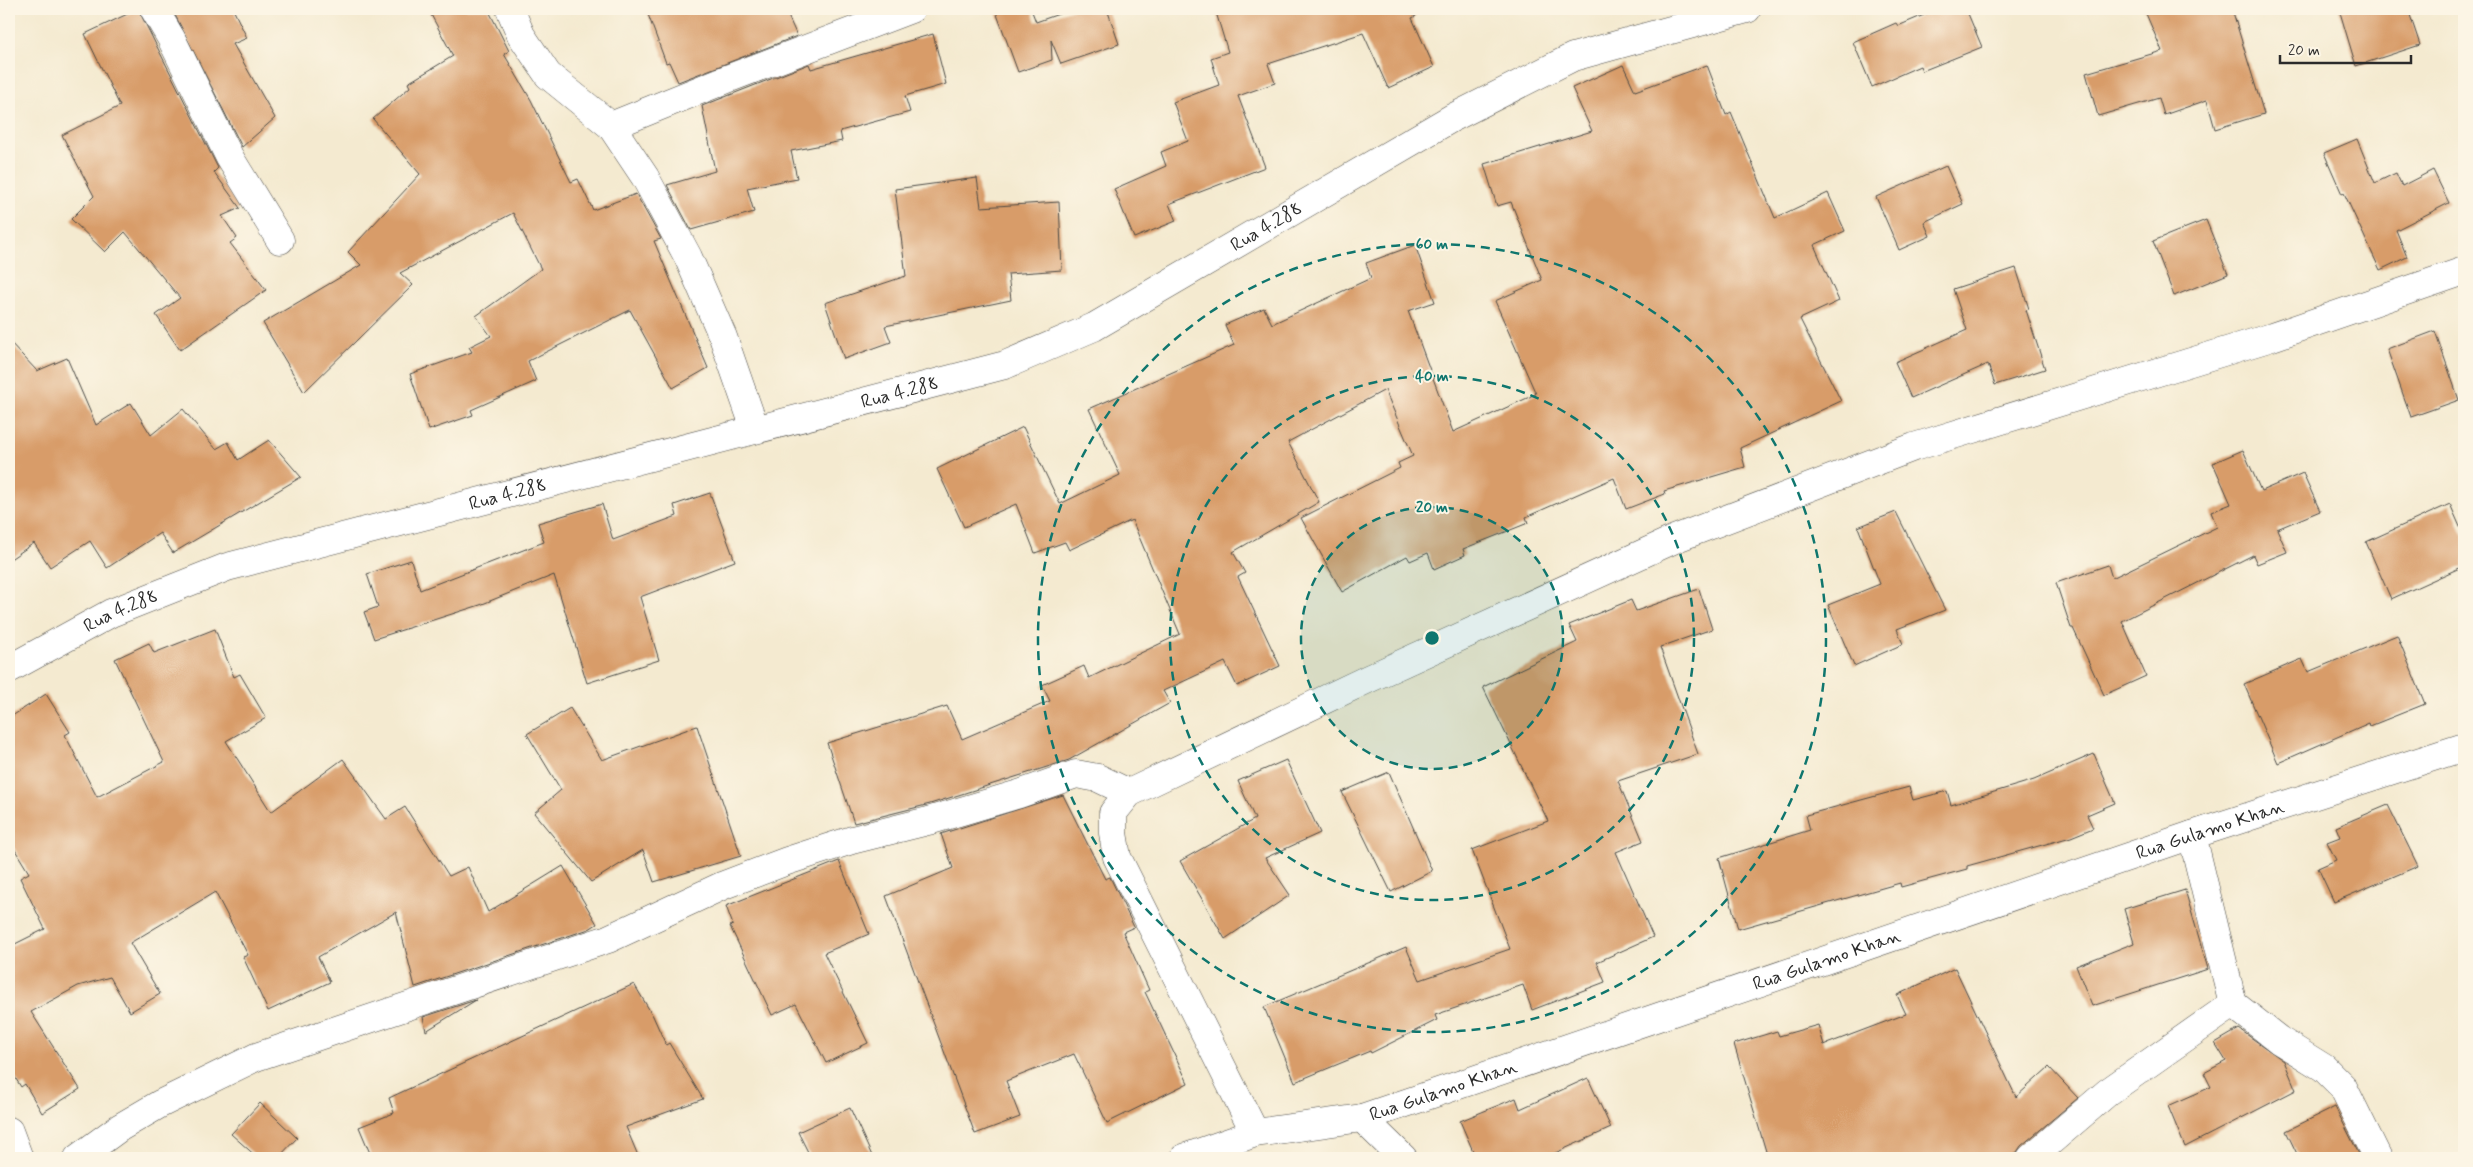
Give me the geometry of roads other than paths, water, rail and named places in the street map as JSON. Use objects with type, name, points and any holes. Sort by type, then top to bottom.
[{"type":"street","points":[[154,9],[172,38],[230,158],[280,240]]},
{"type":"street","points":[[510,9],[521,35],[548,75],[612,126],[645,177],[688,256],[723,337],[755,429]]},
{"type":"street","points":[[612,126],[726,79],[911,9]]},
{"type":"street","name":"Rua 4.288","points":[[9,669],[111,613],[227,567],[1005,365],[1094,327],[1452,118],[1572,57],[1747,9]]},
{"type":"street","points":[[1255,1133],[1117,857],[1113,833],[1113,813],[1129,793],[1378,675],[1677,538],[1914,447],[2272,336],[2464,271]]},
{"type":"street","name":"Rua Gulamo Khan","points":[[1184,1158],[1255,1133],[1362,1118],[2192,835],[2464,747]]},
{"type":"street","points":[[78,1158],[119,1128],[160,1104],[256,1057],[608,939],[724,885],[788,861],[852,840],[928,821],[1019,794],[1076,774],[1098,778],[1129,793]]},
{"type":"street","points":[[2192,835],[2233,1004],[2279,1040],[2324,1068],[2343,1087],[2378,1158]]},
{"type":"street","points":[[2031,1158],[2108,1092],[2233,1004]]},
{"type":"street","points":[[1362,1118],[1403,1158]]},
{"type":"street","points":[[9,1131],[19,1158]]}]
